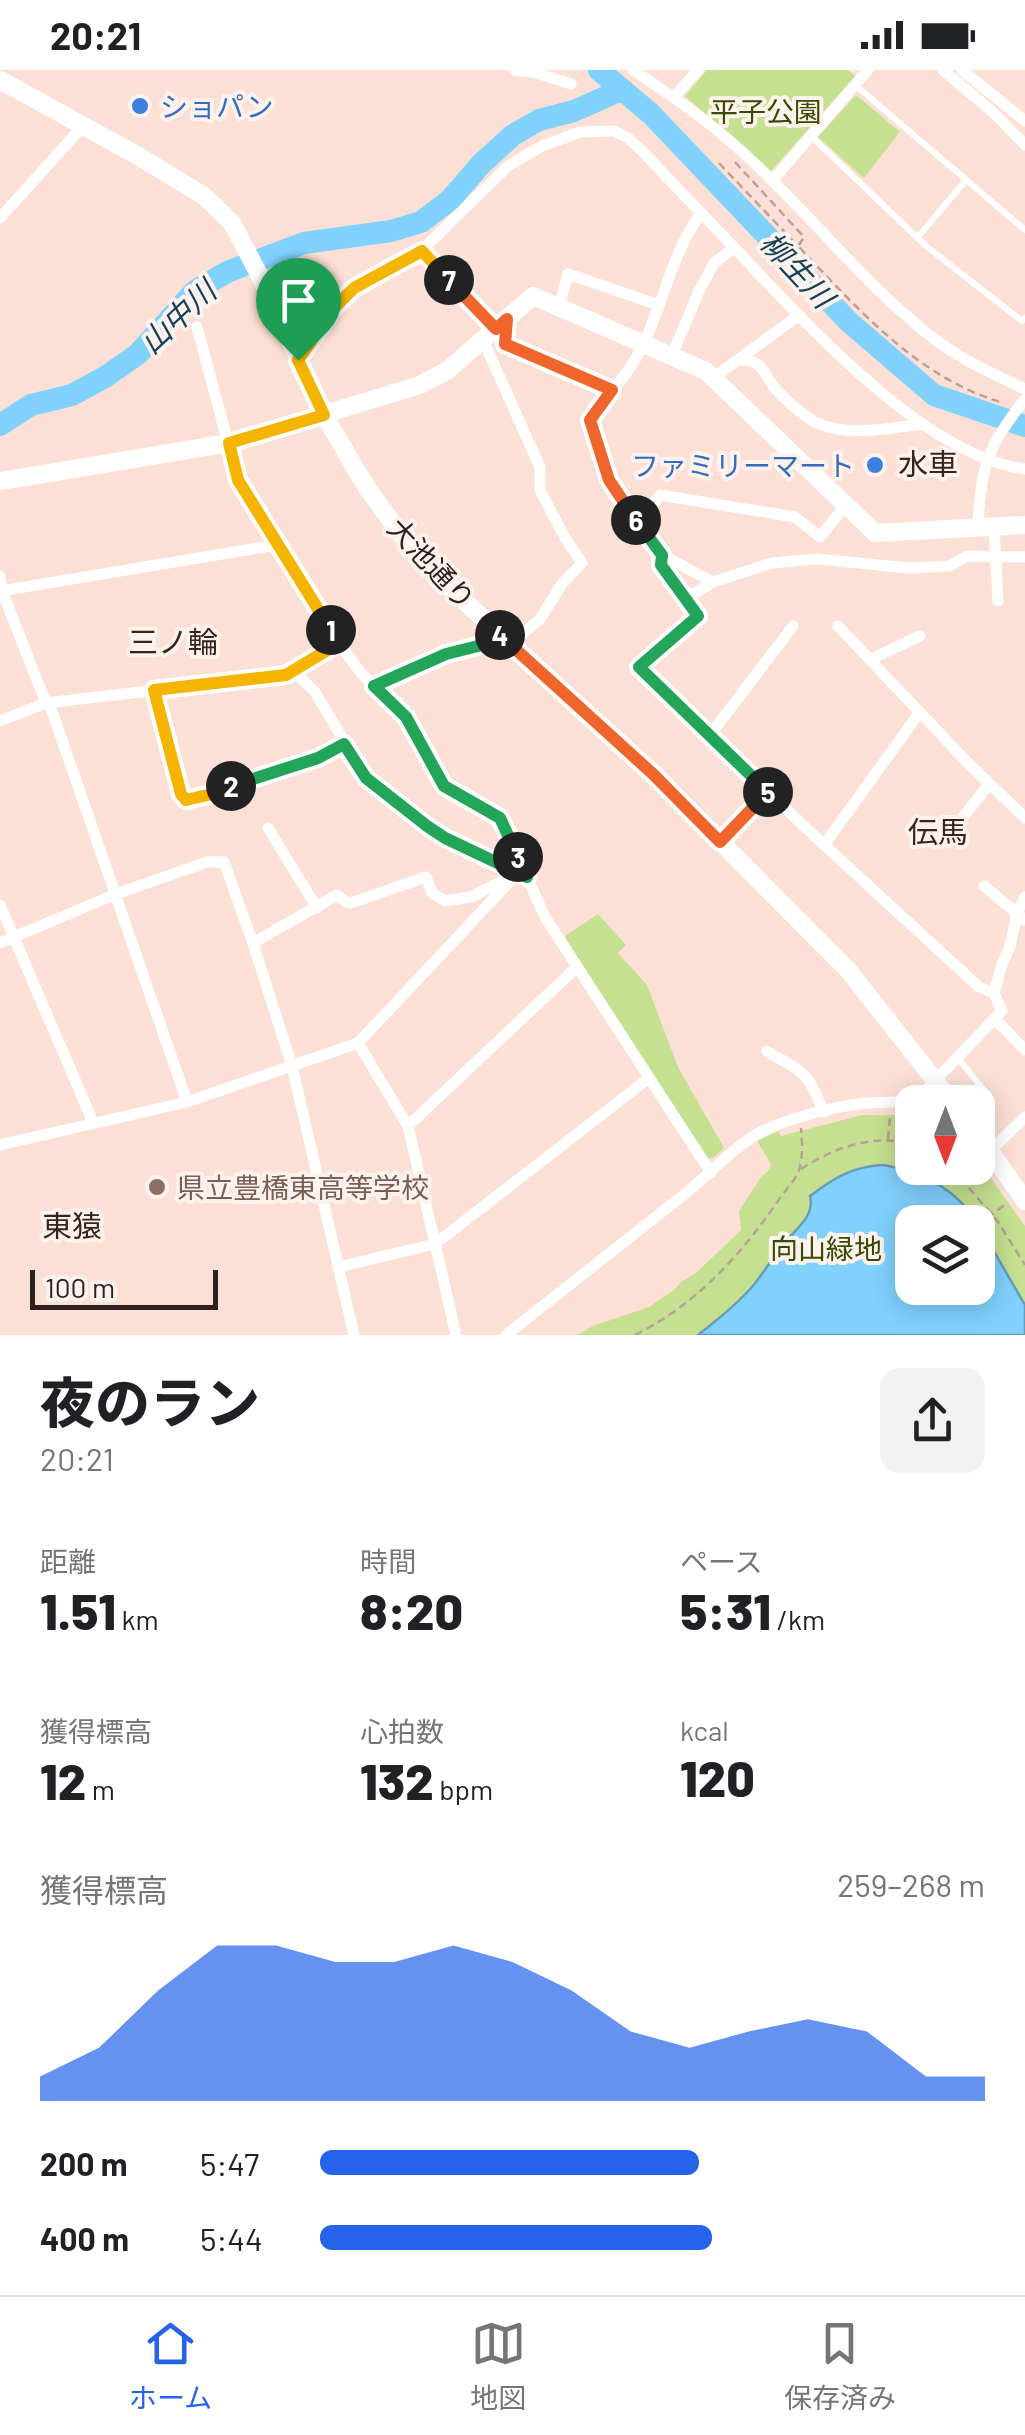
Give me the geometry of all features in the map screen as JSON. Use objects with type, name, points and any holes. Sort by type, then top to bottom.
[{"type":"street","points":[[514,70],[571,84]]},
{"type":"street","points":[[634,70],[738,148],[894,306],[940,344],[1025,388]]},
{"type":"street","points":[[674,98],[698,70]]},
{"type":"street","points":[[772,182],[868,70]]},
{"type":"street","points":[[943,70],[1025,145]]},
{"type":"street","points":[[962,70],[1025,121]]},
{"type":"street","name":"大池通り","points":[[0,80],[204,196],[232,223],[324,415],[366,488],[400,533],[440,578],[654,775],[848,970],[938,1085]]},
{"type":"street","points":[[0,218],[82,127]]},
{"type":"street","points":[[298,360],[335,307],[354,288],[422,251],[508,166],[542,146],[580,132],[614,131],[628,138],[799,316],[894,404],[974,454],[1025,470]]},
{"type":"street","points":[[700,213],[686,232],[644,343],[628,372],[590,420],[609,480],[638,524],[662,555],[713,582]]},
{"type":"street","points":[[672,355],[714,263],[734,248]]},
{"type":"street","points":[[422,251],[498,333],[612,390]]},
{"type":"street","points":[[559,307],[568,274],[658,305]]},
{"type":"street","points":[[0,481],[229,443],[436,378],[498,333],[533,296],[706,371],[875,532],[1025,525]]},
{"type":"street","points":[[713,378],[799,316]]},
{"type":"street","points":[[197,326],[238,480],[276,544],[339,643],[362,673],[406,717],[444,786],[500,818],[545,917],[711,1173]]},
{"type":"street","points":[[498,333],[493,360],[540,468],[540,490],[582,564],[562,584],[540,619],[510,644]]},
{"type":"street","points":[[493,360],[498,333]]},
{"type":"street","points":[[738,360],[754,362],[780,393],[815,422],[870,431],[924,424]]},
{"type":"street","points":[[998,600],[994,557],[978,499],[993,443],[1019,402]]},
{"type":"street","points":[[638,524],[660,494],[795,517],[820,537],[846,505]]},
{"type":"street","points":[[1,591],[276,544]]},
{"type":"street","points":[[662,555],[661,565],[698,616],[639,667],[979,988],[994,993]]},
{"type":"street","points":[[686,599],[713,582],[772,563],[817,560],[910,568],[950,566],[967,556],[1025,557]]},
{"type":"street","points":[[0,576],[1,591],[51,708],[187,1102]]},
{"type":"street","points":[[710,735],[792,626]]},
{"type":"street","points":[[838,626],[1025,818]]},
{"type":"street","points":[[374,686],[446,654],[478,646],[495,630]]},
{"type":"street","points":[[871,659],[920,636]]},
{"type":"street","points":[[0,721],[46,702],[286,675],[339,643]]},
{"type":"street","points":[[294,672],[315,692],[366,778],[378,789],[445,838],[523,875]]},
{"type":"street","points":[[154,690],[181,794],[186,800],[318,758],[344,744]]},
{"type":"street","points":[[824,845],[920,712]]},
{"type":"street","points":[[954,830],[989,784]]},
{"type":"street","points":[[720,842],[770,793]]},
{"type":"street","points":[[268,828],[318,908]]},
{"type":"street","points":[[0,943],[116,894],[207,862],[224,862],[292,1066],[354,1335]]},
{"type":"street","points":[[253,943],[338,895],[352,903],[426,877],[438,898],[458,900],[523,875]]},
{"type":"street","points":[[1,1142],[187,1102],[358,1044],[523,875]]},
{"type":"street","points":[[984,886],[1021,917]]},
{"type":"street","points":[[506,1335],[758,1134],[824,1112],[867,1103],[912,1100],[936,1082],[1002,1012],[994,993],[1025,896]]},
{"type":"street","points":[[0,905],[93,1122]]},
{"type":"street","points":[[408,1126],[577,967]]},
{"type":"street","points":[[995,1020],[1025,1050]]},
{"type":"street","points":[[358,1044],[408,1126],[456,1335]]},
{"type":"street","points":[[767,1051],[792,1065],[809,1081],[824,1112]]},
{"type":"street","points":[[338,1267],[435,1244],[649,1078]]},
{"type":"street","points":[[995,1146],[1025,1117]]},
{"type":"street","points":[[995,1158],[1018,1201]]},
{"type":"lane","points":[[855,86],[1025,230]]},
{"type":"lane","points":[[811,136],[918,238],[1022,322],[1025,318]]},
{"type":"lane","points":[[918,238],[966,180]]},
{"type":"lane","points":[[958,1058],[980,1085]]},
{"type":"path","points":[[738,148],[731,156],[740,171],[804,237],[799,246]]},
{"type":"path","points":[[720,163],[870,321],[932,371],[981,396],[1019,402]]},
{"type":"path","points":[[888,1140],[890,1112]]},
{"type":"path","points":[[800,1127],[800,1170]]},
{"type":"path","points":[[636,1335],[692,1299],[726,1268],[800,1170],[863,1142],[895,1140]]},
{"type":"path","points":[[968,1185],[985,1205]]},
{"type":"path","points":[[995,1212],[1018,1201]]},
{"type":"path","points":[[995,1219],[1025,1265]]},
{"type":"green space","name":"平子公園","points":[[707,70],[848,70],[855,76],[771,171],[685,96]]},
{"type":"green space","points":[[856,95],[900,132],[864,178],[818,137]]},
{"type":"green space","points":[[598,914],[626,945],[618,953],[647,985],[678,1067],[724,1148],[713,1158],[707,1158],[569,945],[565,936]]},
{"type":"green space","name":"向山緑地","points":[[862,1115],[895,1115],[895,1185],[995,1184],[1025,1226],[1025,1335],[577,1335],[649,1307],[696,1273],[741,1230],[739,1211],[771,1164],[757,1141],[779,1131],[781,1136]]},
{"type":"water","points":[[863,1168],[895,1168],[895,1185],[940,1185],[964,1205],[895,1205],[895,1305],[995,1305],[995,1253],[1025,1305],[1025,1335],[698,1335],[756,1282],[807,1216],[810,1196],[844,1174]]},
{"type":"waterway","name":"柳生川","points":[[599,70],[651,114],[849,322],[934,395],[1025,426]]},
{"type":"waterway","name":"山中川","points":[[0,425],[31,405],[72,395],[105,377],[138,354],[195,291],[227,272],[304,243],[391,231],[421,222],[450,200],[513,135],[539,120],[574,111],[621,90]]},
{"type":"place","name":"ショパン","points":[[140,106]]},
{"type":"place","name":"ファミリーマート","points":[[875,465]]},
{"type":"place","name":"県立豊橋東高等学校","points":[[157,1187]]},
{"type":"district","name":"水車","points":[[928,463]]},
{"type":"district","name":"三ノ輪","points":[[173,641]]},
{"type":"district","name":"伝馬","points":[[938,831]]},
{"type":"district","name":"東猿","points":[[72,1225]]},
{"type":"route","points":[[422,251],[496,329],[507,319],[505,344],[612,390],[590,420],[609,480],[662,555],[661,565],[698,616],[639,667],[770,793],[720,842],[654,775],[495,630],[478,646],[446,654],[374,686],[406,717],[444,786],[500,818],[527,877],[427,826],[366,778],[344,744],[318,758],[186,800],[181,794],[154,690],[286,675],[339,643],[238,480],[229,443],[324,415],[298,360],[335,307],[354,288],[422,251]]}]
